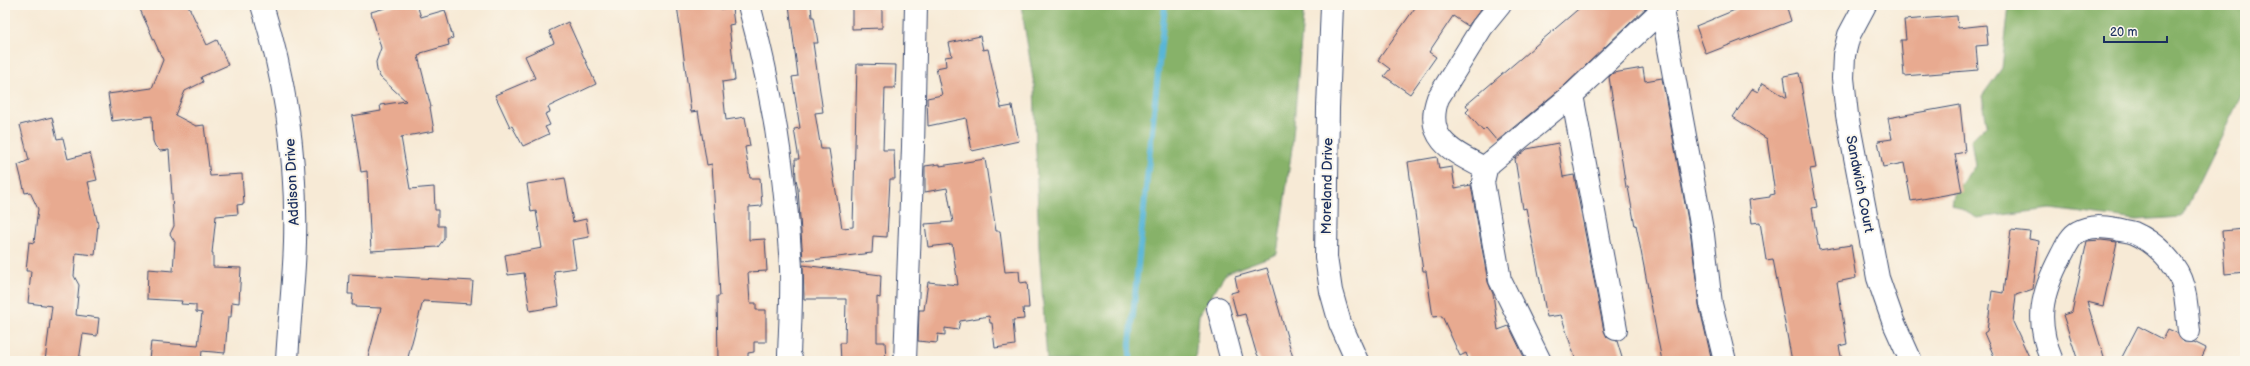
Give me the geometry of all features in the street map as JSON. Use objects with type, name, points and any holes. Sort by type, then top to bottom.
[{"type":"street","name":"Addison Drive","points":[[262,5],[284,94],[292,146],[295,243],[287,361]]},
{"type":"street","points":[[749,5],[769,81],[779,133],[791,268],[790,359]]},
{"type":"street","points":[[905,361],[913,147],[916,5]]},
{"type":"street","name":"Moreland Drive","points":[[1332,5],[1328,108],[1326,257],[1331,292],[1340,323],[1358,361]]},
{"type":"street","points":[[1486,169],[1456,153],[1444,143],[1435,129],[1434,110],[1438,98],[1482,27],[1500,5]]},
{"type":"street","name":"Sandwich Court","points":[[1865,5],[1849,35],[1844,55],[1842,78],[1847,115],[1878,278],[1893,321],[1910,361]]},
{"type":"street","points":[[1540,361],[1500,280],[1483,182],[1486,169],[1490,163],[1572,95],[1664,8]]},
{"type":"street","points":[[1664,8],[1703,235],[1711,304],[1725,361]]},
{"type":"street","points":[[1572,95],[1616,329]]},
{"type":"street","points":[[2052,361],[2045,346],[2041,326],[2042,303],[2048,284],[2066,246],[2077,232],[2090,227],[2104,227],[2134,233],[2166,255],[2183,285],[2189,331]]},
{"type":"street","points":[[1218,308],[1232,361]]},
{"type":"green space","points":[[1021,5],[1304,5],[1292,148],[1277,254],[1226,273],[1199,315],[1195,361],[1047,361],[1039,248],[1034,85]]},
{"type":"green space","points":[[2009,5],[2245,5],[2245,88],[2182,217],[2137,220],[2051,209],[1977,218],[1952,204],[1954,195],[1975,166],[1971,140],[1987,124],[1982,96],[2002,68]]},
{"type":"building","points":[[138,5],[188,5],[207,45],[217,40],[228,65],[201,77],[203,82],[185,91],[175,115],[196,126],[204,125],[210,176],[242,174],[244,204],[237,205],[238,214],[216,216],[212,253],[213,267],[241,268],[239,303],[232,302],[231,317],[228,317],[225,353],[202,351],[201,361],[152,361],[149,359],[151,342],[198,346],[202,313],[196,312],[196,305],[181,304],[182,301],[147,299],[148,269],[173,271],[175,242],[170,234],[174,226],[169,150],[160,151],[155,146],[153,141],[152,116],[112,121],[108,94],[152,88],[163,60]]},
{"type":"building","points":[[396,5],[417,5],[421,17],[445,10],[453,38],[448,40],[449,45],[421,53],[421,55],[418,56],[431,107],[434,131],[401,137],[410,189],[434,187],[435,210],[438,210],[438,226],[444,226],[444,239],[438,247],[371,251],[367,171],[361,172],[352,116],[381,111],[380,105],[406,101],[380,77],[376,62],[381,48],[371,12]]},
{"type":"building","points":[[677,5],[720,5],[721,9],[732,8],[734,24],[729,25],[735,80],[722,82],[726,120],[745,117],[750,146],[745,147],[750,178],[760,178],[762,206],[749,207],[749,240],[765,239],[767,271],[748,272],[750,303],[756,303],[756,310],[766,310],[766,342],[754,342],[754,352],[748,353],[748,361],[718,361],[717,296],[720,296],[712,164],[707,165],[698,111],[691,112]]},
{"type":"building","points":[[789,5],[811,5],[812,17],[814,17],[818,43],[813,43],[823,112],[815,113],[821,149],[829,149],[842,228],[853,227],[857,64],[896,65],[895,88],[885,88],[883,150],[894,150],[895,179],[890,179],[887,237],[873,236],[872,253],[803,261],[795,159],[799,159],[794,129],[800,128],[792,77],[798,76]]},
{"type":"building","points":[[852,5],[882,5],[882,28],[852,29]]},
{"type":"building","points":[[1417,5],[1484,5],[1468,26],[1453,16],[1429,52],[1436,57],[1410,94],[1384,76],[1390,69],[1378,60]]},
{"type":"building","points":[[1583,5],[1649,5],[1564,86],[1497,141],[1486,128],[1483,131],[1466,112],[1469,109],[1466,105]]},
{"type":"building","points":[[1747,5],[1786,5],[1791,21],[1706,54],[1696,26]]},
{"type":"building","points":[[1957,16],[1958,28],[1986,25],[1988,45],[1976,46],[1978,70],[1904,76],[1901,40],[1906,40],[1904,20]]},
{"type":"building","points":[[568,22],[596,84],[548,107],[550,112],[545,114],[550,125],[545,127],[549,134],[523,146],[512,126],[510,127],[495,95],[535,78],[525,56],[554,43],[549,31]]},
{"type":"building","points":[[980,36],[983,50],[988,49],[1001,108],[1012,106],[1019,141],[972,151],[966,118],[928,126],[927,98],[942,95],[936,68],[946,66],[945,57],[952,56],[949,43]]},
{"type":"building","points":[[1643,68],[1645,81],[1662,78],[1691,237],[1699,305],[1712,361],[1662,361],[1636,225],[1635,226],[1628,187],[1626,187],[1609,77],[1613,73]]},
{"type":"building","points":[[1799,73],[1816,168],[1810,169],[1817,207],[1812,208],[1819,250],[1851,245],[1856,278],[1837,282],[1847,344],[1839,346],[1842,361],[1792,361],[1773,259],[1766,260],[1760,222],[1752,223],[1749,200],[1770,197],[1770,195],[1775,194],[1767,139],[1733,117],[1752,89],[1758,92],[1763,83],[1787,98],[1784,76]]},
{"type":"building","points":[[1960,105],[1965,152],[1955,154],[1962,192],[1911,201],[1904,163],[1883,167],[1878,141],[1892,139],[1888,118]]},
{"type":"building","points":[[52,117],[57,139],[63,138],[68,159],[90,153],[97,180],[88,182],[98,224],[95,255],[76,253],[74,276],[79,285],[76,315],[99,318],[97,336],[83,334],[79,361],[45,361],[52,306],[28,303],[31,271],[26,271],[29,242],[34,243],[38,209],[30,192],[25,193],[18,165],[29,160],[20,125]]},
{"type":"building","points":[[1558,143],[1563,177],[1574,175],[1604,331],[1607,337],[1617,341],[1623,361],[1576,361],[1561,315],[1547,317],[1526,208],[1523,209],[1515,159],[1527,149]]},
{"type":"building","points":[[1437,157],[1439,169],[1452,167],[1455,188],[1471,185],[1488,282],[1493,294],[1498,330],[1509,326],[1526,361],[1469,361],[1466,353],[1460,356],[1442,316],[1433,317],[1426,271],[1423,271],[1408,162]]},
{"type":"building","points":[[985,159],[996,231],[1000,231],[1005,272],[1019,271],[1020,283],[1027,282],[1029,308],[1023,308],[1024,319],[1013,320],[1015,345],[995,348],[992,323],[990,323],[989,316],[960,321],[958,330],[945,328],[945,335],[938,334],[937,343],[918,341],[919,310],[924,310],[928,282],[958,285],[952,244],[928,247],[925,224],[953,222],[947,188],[925,192],[925,166],[940,164],[940,166]]},
{"type":"building","points":[[565,178],[573,222],[586,219],[589,237],[572,240],[576,268],[554,271],[559,306],[530,311],[524,273],[508,275],[505,255],[542,248],[536,211],[531,212],[527,184]]},
{"type":"building","points":[[2245,229],[2245,272],[2225,274],[2222,231]]},
{"type":"building","points":[[2011,230],[2030,232],[2029,239],[2039,241],[2033,289],[2016,295],[2013,322],[2031,361],[1996,361],[1984,333],[1987,331],[1992,291],[2003,293]]},
{"type":"building","points":[[2101,240],[2117,242],[2103,306],[2087,302],[2105,361],[2078,361],[2063,315],[2072,312],[2087,241]]},
{"type":"building","points":[[803,265],[881,275],[880,298],[877,297],[877,342],[885,342],[886,361],[841,361],[840,343],[845,343],[846,299],[804,299]]},
{"type":"building","points":[[1267,268],[1294,361],[1261,361],[1256,352],[1245,314],[1237,316],[1231,293],[1238,291],[1235,277]]},
{"type":"building","points":[[349,274],[473,281],[471,304],[423,301],[407,361],[367,361],[381,308],[355,307],[355,305],[352,305],[353,294],[348,294]]},
{"type":"building","points":[[2138,326],[2163,339],[2168,329],[2177,333],[2184,342],[2194,342],[2206,348],[2200,361],[2120,361]]},
{"type":"waterway","points":[[1130,361],[1130,343],[1165,5]]}]
